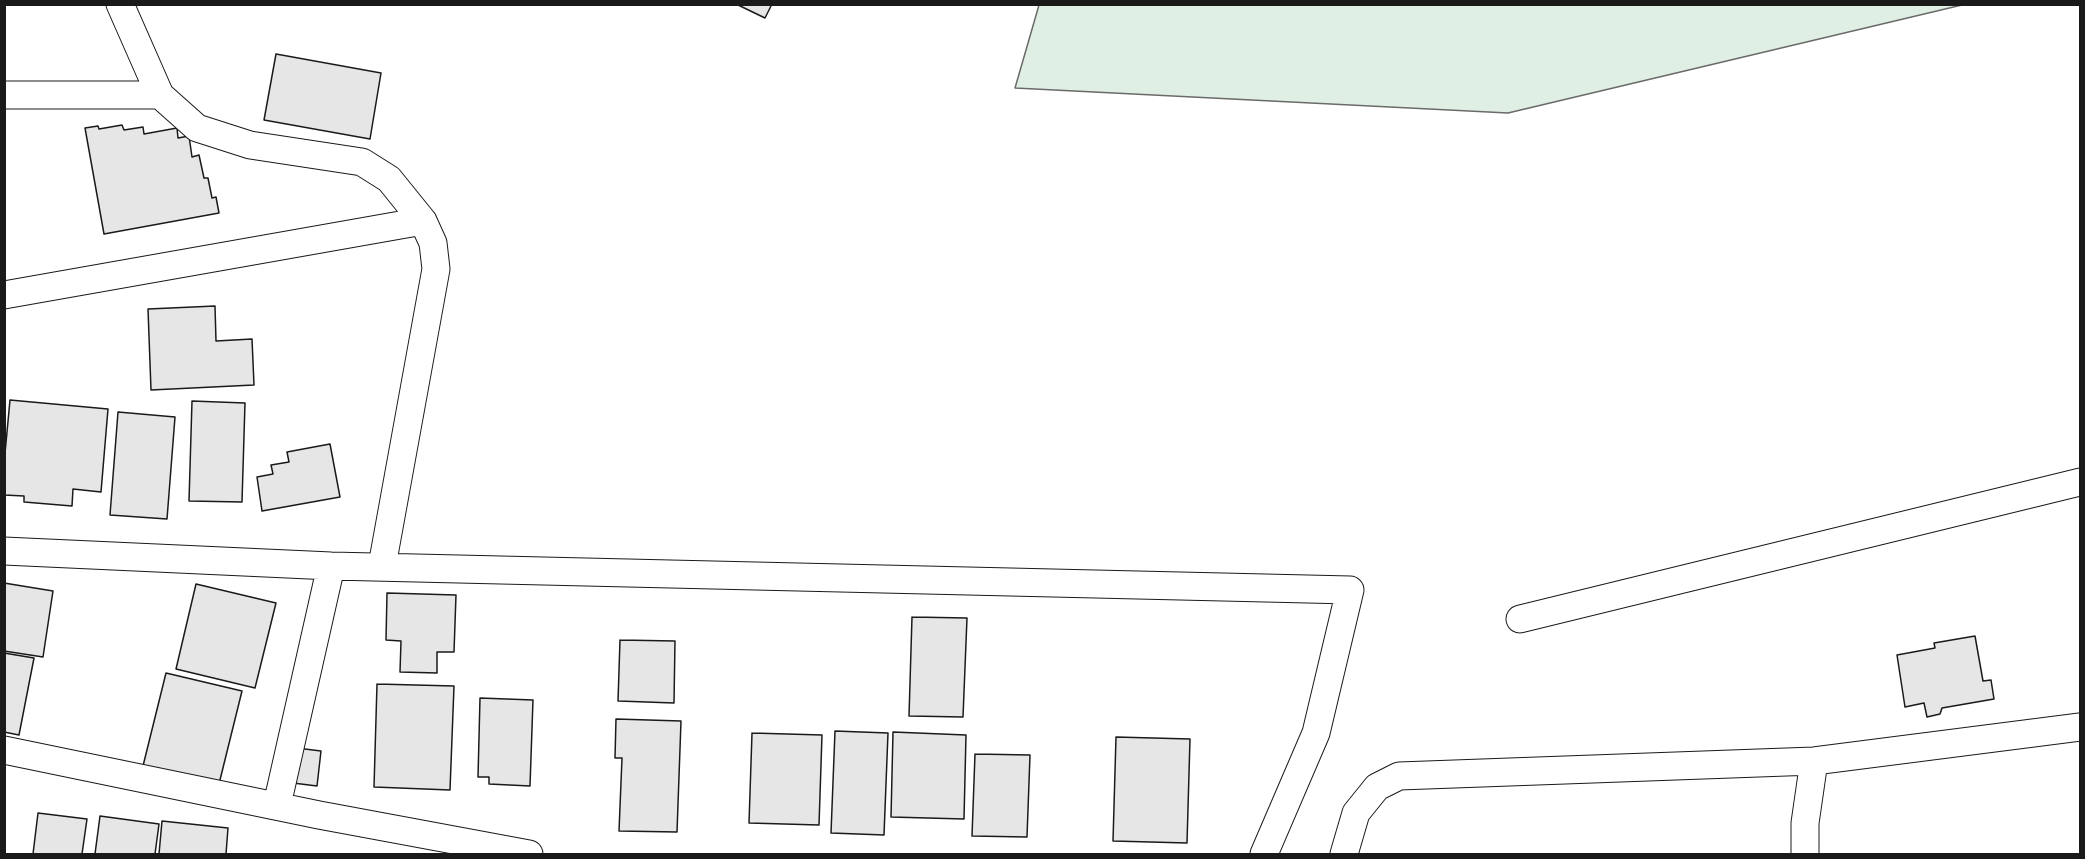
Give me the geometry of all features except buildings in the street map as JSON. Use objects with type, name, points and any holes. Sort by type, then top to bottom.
[{"type":"street","points":[[120,4],[160,95],[197,128],[241,142],[362,162],[389,179],[423,222],[433,243],[436,269],[382,567]]},
{"type":"street","points":[[4,95],[160,95]]},
{"type":"street","points":[[4,295],[423,222]]},
{"type":"street","points":[[1520,619],[2080,482]]},
{"type":"street","points":[[4,551],[331,566],[1350,590],[1316,733],[1264,855]]},
{"type":"street","points":[[277,805],[331,566]]},
{"type":"street","points":[[1344,855],[1356,813],[1377,787],[1399,776],[1814,761],[2080,727]]},
{"type":"street","points":[[4,750],[529,855]]},
{"type":"street","points":[[1805,855],[1805,823],[1814,761]]},
{"type":"green space","points":[[1039,4],[1962,5],[1508,113],[1015,88]]}]
